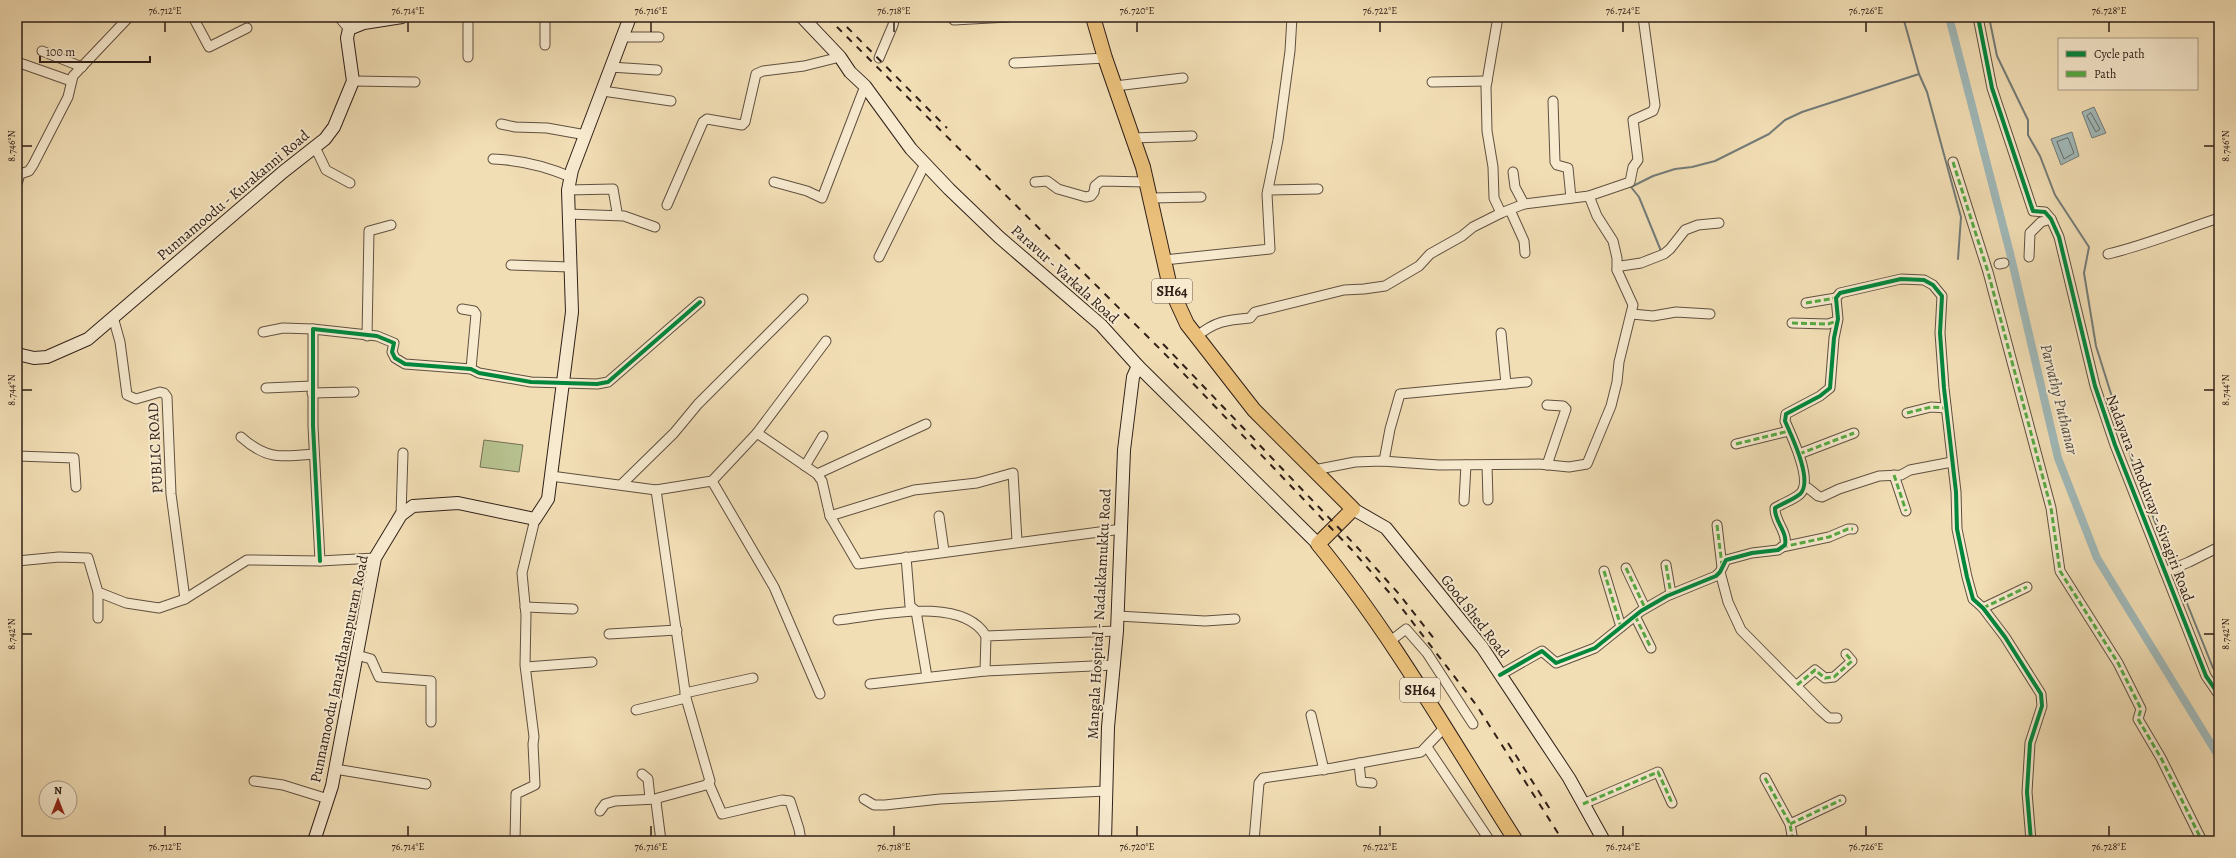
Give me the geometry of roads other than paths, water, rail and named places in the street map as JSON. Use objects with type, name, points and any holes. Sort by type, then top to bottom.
[{"type":"main road","points":[[353,81],[347,38],[349,29],[364,23],[402,17]]},
{"type":"main road","points":[[401,515],[413,506],[458,503],[535,519],[548,499],[572,312],[568,190],[571,177],[603,91],[610,67],[630,17]]},
{"type":"main road","name":"Paravur - Varkala Road","points":[[802,17],[840,57],[850,72],[865,86],[911,149],[925,164],[999,237],[1101,325],[1138,366],[1318,544]]},
{"type":"main road","name":"SH64","points":[[1093,17],[1151,198],[1170,287],[1187,324],[1254,410],[1353,509]]},
{"type":"main road","name":"Punnamoodu - Kurakanni Road","points":[[18,356],[43,358],[88,339],[283,172],[325,139],[334,127],[353,81]]},
{"type":"main road","name":"Mangala Hospital - Nadakkamukku Road","points":[[1105,841],[1108,727],[1115,665],[1118,616],[1124,450],[1133,377],[1138,366]]},
{"type":"main road","points":[[1318,544],[1353,509]]},
{"type":"main road","name":"Good Shed Road","points":[[1353,509],[1386,528],[1482,647],[1569,778],[1604,841]]},
{"type":"main road","name":"Punnamoodu Janardhanapuram Road","points":[[314,841],[328,799],[335,769],[375,558],[401,515]]},
{"type":"main road","name":"SH64","points":[[1318,544],[1344,575],[1389,642],[1445,727],[1516,841]]},
{"type":"street","points":[[17,184],[19,172],[29,171],[34,165],[68,97],[73,76],[129,17]]},
{"type":"street","points":[[193,17],[209,47],[247,28]]},
{"type":"street","points":[[339,17],[349,29]]},
{"type":"street","points":[[468,17],[468,57]]},
{"type":"street","points":[[545,17],[545,45]]},
{"type":"street","points":[[879,58],[894,25],[895,17]]},
{"type":"street","points":[[951,17],[954,20],[1008,17]]},
{"type":"street","points":[[1164,260],[1270,249],[1268,190],[1278,140],[1290,51],[1292,17]]},
{"type":"street","points":[[1498,17],[1487,80],[1487,131],[1493,167],[1494,198],[1500,213]]},
{"type":"street","points":[[1196,337],[1207,328],[1223,320],[1250,318],[1255,312],[1344,290],[1385,286],[1419,266],[1430,254],[1455,241],[1473,227],[1500,213],[1524,204],[1589,196],[1630,182],[1633,167],[1638,160],[1633,120],[1653,111],[1656,105],[1643,17]]},
{"type":"street","points":[[1978,17],[1992,88],[2033,211],[2045,212],[2051,219],[2041,222],[2030,233],[2029,257]]},
{"type":"street","points":[[621,37],[659,37]]},
{"type":"street","points":[[42,51],[82,67]]},
{"type":"street","points":[[667,205],[703,122],[707,119],[742,125],[745,122],[756,74],[763,71],[804,66],[840,57]]},
{"type":"street","points":[[1014,63],[1105,58]]},
{"type":"street","points":[[17,62],[71,81]]},
{"type":"street","points":[[610,67],[657,70]]},
{"type":"street","points":[[1115,86],[1183,78]]},
{"type":"street","points":[[1432,82],[1487,80]]},
{"type":"street","points":[[353,81],[415,82]]},
{"type":"street","points":[[774,182],[807,190],[822,198],[865,86]]},
{"type":"street","points":[[603,91],[671,101]]},
{"type":"street","points":[[1554,101],[1555,162],[1557,165],[1568,168],[1571,198]]},
{"type":"street","points":[[501,124],[515,127],[547,128],[586,135]]},
{"type":"street","points":[[1132,138],[1192,136]]},
{"type":"street","points":[[315,147],[326,170],[350,183]]},
{"type":"street","points":[[493,159],[531,163],[571,177]]},
{"type":"street","points":[[1953,162],[1988,272],[2051,508],[2060,571],[2118,663],[2141,709],[2138,719],[2161,758],[2202,841]]},
{"type":"street","points":[[878,257],[925,164]]},
{"type":"street","points":[[1513,172],[1515,187],[1524,204]]},
{"type":"street","points":[[1035,182],[1046,182],[1058,189],[1086,197],[1091,196],[1094,192],[1095,186],[1101,181],[1146,182]]},
{"type":"street","points":[[568,190],[613,189],[617,212]]},
{"type":"street","points":[[1268,190],[1318,189]]},
{"type":"street","points":[[1314,470],[1355,462],[1384,461],[1466,465],[1547,465],[1568,467],[1587,464],[1611,406],[1617,382],[1619,362],[1633,305],[1617,270],[1616,247],[1597,216],[1589,196]]},
{"type":"street","points":[[1151,198],[1202,197]]},
{"type":"street","points":[[1510,210],[1524,241],[1525,253]]},
{"type":"street","points":[[568,214],[624,216],[655,227]]},
{"type":"street","points":[[2108,254],[2140,246],[2172,233],[2219,218]]},
{"type":"street","name":"Nadayara - Thoduvay - Sivagiri Road","points":[[2051,219],[2059,237],[2068,268],[2098,393],[2123,470],[2206,676],[2219,695]]},
{"type":"street","points":[[1617,270],[1621,266],[1641,263],[1664,254],[1670,250],[1685,230],[1698,225],[1719,223]]},
{"type":"street","points":[[367,336],[369,231],[391,225]]},
{"type":"street","points":[[511,265],[570,267]]},
{"type":"street","points":[[1806,303],[1836,298],[1843,292],[1901,279],[1924,280],[1934,285],[1942,296],[1940,333],[1946,408],[1956,492],[1957,529],[1973,599],[1983,608],[2041,694],[2042,706],[2030,750],[2027,792],[2030,841]]},
{"type":"street","points":[[1782,548],[1785,545],[1786,540],[1774,513],[1775,508],[1800,494],[1804,488],[1802,463],[1785,421],[1786,414],[1820,396],[1830,388],[1834,338],[1837,321],[1836,298]]},
{"type":"street","points":[[622,484],[674,433],[698,404],[804,299]]},
{"type":"street","points":[[263,332],[283,328],[313,329],[377,336],[394,343],[392,352],[395,358],[405,364],[471,369],[479,373],[531,382],[562,384],[608,382],[700,302]]},
{"type":"street","points":[[462,309],[474,311],[476,314],[471,369]]},
{"type":"street","points":[[1632,314],[1653,316],[1676,312],[1710,314]]},
{"type":"street","name":"PUBLIC ROAD","points":[[113,317],[120,342],[128,396],[136,399],[160,392],[164,393],[167,397],[171,494],[185,599]]},
{"type":"street","points":[[1792,323],[1828,324],[1837,321]]},
{"type":"street","points":[[313,329],[312,389],[320,561]]},
{"type":"street","points":[[1501,333],[1506,384]]},
{"type":"street","points":[[551,476],[622,484],[656,490],[712,481],[757,433],[826,341]]},
{"type":"street","points":[[1384,461],[1390,429],[1400,394],[1526,382]]},
{"type":"street","points":[[266,388],[354,392]]},
{"type":"street","points":[[1546,405],[1563,406],[1566,409],[1547,465]]},
{"type":"street","points":[[1907,413],[1931,407],[1946,408]]},
{"type":"street","points":[[817,474],[926,424]]},
{"type":"street","points":[[1736,444],[1789,431]]},
{"type":"street","points":[[757,433],[817,474],[822,481],[830,516],[858,564],[1017,541],[1122,529]]},
{"type":"street","points":[[1799,454],[1854,433]]},
{"type":"street","points":[[241,436],[251,446],[272,456],[314,454]]},
{"type":"street","points":[[805,466],[823,436]]},
{"type":"street","points":[[401,515],[403,454]]},
{"type":"street","points":[[17,456],[72,457],[75,460],[76,487]]},
{"type":"street","points":[[1804,488],[1808,488],[1818,496],[1822,497],[1838,489],[1879,476],[1901,475],[1910,470],[1952,462]]},
{"type":"street","points":[[1464,502],[1466,465]]},
{"type":"street","points":[[1487,465],[1488,500]]},
{"type":"street","points":[[830,516],[914,490],[977,483],[1013,473],[1017,541]]},
{"type":"street","points":[[1894,475],[1906,511]]},
{"type":"street","points":[[712,481],[774,587],[820,694]]},
{"type":"street","points":[[656,490],[677,630],[685,696],[708,771],[709,784],[722,814],[782,800],[790,801],[799,828],[801,841]]},
{"type":"street","points":[[939,516],[944,551]]},
{"type":"street","points":[[515,841],[516,794],[535,785],[534,737],[526,668],[525,607],[522,573],[535,519]]},
{"type":"street","points":[[1717,525],[1721,570],[1728,602],[1741,630],[1764,655],[1797,685],[1826,716],[1837,718]]},
{"type":"street","points":[[1500,675],[1542,651],[1556,663],[1594,648],[1645,608],[1671,594],[1698,584],[1721,570],[1726,560],[1752,553],[1778,550],[1829,538],[1848,529],[1853,529]]},
{"type":"street","points":[[2165,572],[2219,547]]},
{"type":"street","points":[[17,561],[60,557],[88,558],[98,592],[98,618]]},
{"type":"street","points":[[906,557],[910,606],[916,611],[927,677]]},
{"type":"street","points":[[98,592],[126,603],[155,608],[185,599],[246,560],[320,561],[375,558]]},
{"type":"street","points":[[1666,565],[1671,594]]},
{"type":"street","points":[[1626,568],[1645,608]]},
{"type":"street","points":[[1604,571],[1621,627]]},
{"type":"street","points":[[1983,608],[2027,587]]},
{"type":"street","points":[[525,607],[573,609]]},
{"type":"street","points":[[838,620],[928,610],[959,616],[980,627],[986,636],[985,671]]},
{"type":"street","points":[[1118,616],[1205,622],[1235,619]]},
{"type":"street","points":[[1635,616],[1652,648]]},
{"type":"street","points":[[1389,642],[1406,629],[1427,653],[1473,724]]},
{"type":"street","points":[[609,634],[677,630]]},
{"type":"street","points":[[986,636],[1117,631]]},
{"type":"street","points":[[1797,685],[1815,670],[1825,678],[1834,676],[1852,661],[1846,654]]},
{"type":"street","points":[[357,655],[371,659],[379,677],[431,681],[431,722]]},
{"type":"street","points":[[526,668],[592,662]]},
{"type":"street","points":[[870,684],[985,671],[1115,665]]},
{"type":"street","points":[[636,710],[753,678]]},
{"type":"street","points":[[1311,715],[1324,770]]},
{"type":"street","points":[[1254,841],[1260,780],[1264,777],[1324,770],[1421,752],[1445,727]]},
{"type":"street","points":[[1427,747],[1490,841]]},
{"type":"street","points":[[1359,763],[1361,782],[1372,783]]},
{"type":"street","points":[[335,769],[426,784]]},
{"type":"street","points":[[1583,804],[1658,772],[1672,803]]},
{"type":"street","points":[[642,774],[648,779],[653,798],[656,802],[660,841]]},
{"type":"street","points":[[1765,778],[1790,824],[1793,841]]},
{"type":"street","points":[[254,781],[283,785],[328,799]]},
{"type":"street","points":[[600,811],[609,802],[653,798],[709,784]]},
{"type":"street","points":[[864,799],[874,805],[886,805],[940,799],[1106,791]]},
{"type":"street","points":[[1790,824],[1841,800]]},
{"type":"water","points":[[2094,107],[2106,133],[2092,138],[2082,112]]},
{"type":"water","points":[[2072,132],[2079,156],[2061,165],[2051,139]]},
{"type":"waterway","points":[[1661,251],[1639,197],[1631,187],[1653,176],[1675,169],[1692,167],[1715,161],[1769,134],[1785,120],[1802,112],[1919,74],[1903,17]]},
{"type":"waterway","name":"Parvathy Puthanar","points":[[1949,17],[2010,253],[2058,458],[2097,558],[2219,757]]},
{"type":"waterway","points":[[1989,17],[1997,56],[2028,120],[2028,135],[2040,156],[2055,195],[2089,247],[2084,273],[2096,346],[2133,464],[2172,567]]},
{"type":"waterway","points":[[1919,74],[1927,92],[1961,217],[1958,259]]},
{"type":"waterway","points":[[2174,571],[2213,668],[2219,676]]},
{"type":"railway","points":[[827,17],[1164,353],[1352,550],[1394,598],[1477,706],[1563,841]]},
{"type":"railway","points":[[837,17],[947,128]]},
{"type":"railway","points":[[1163,344],[1356,546],[1399,594],[1435,640]]},
{"type":"railway","points":[[1508,743],[1553,814]]}]
